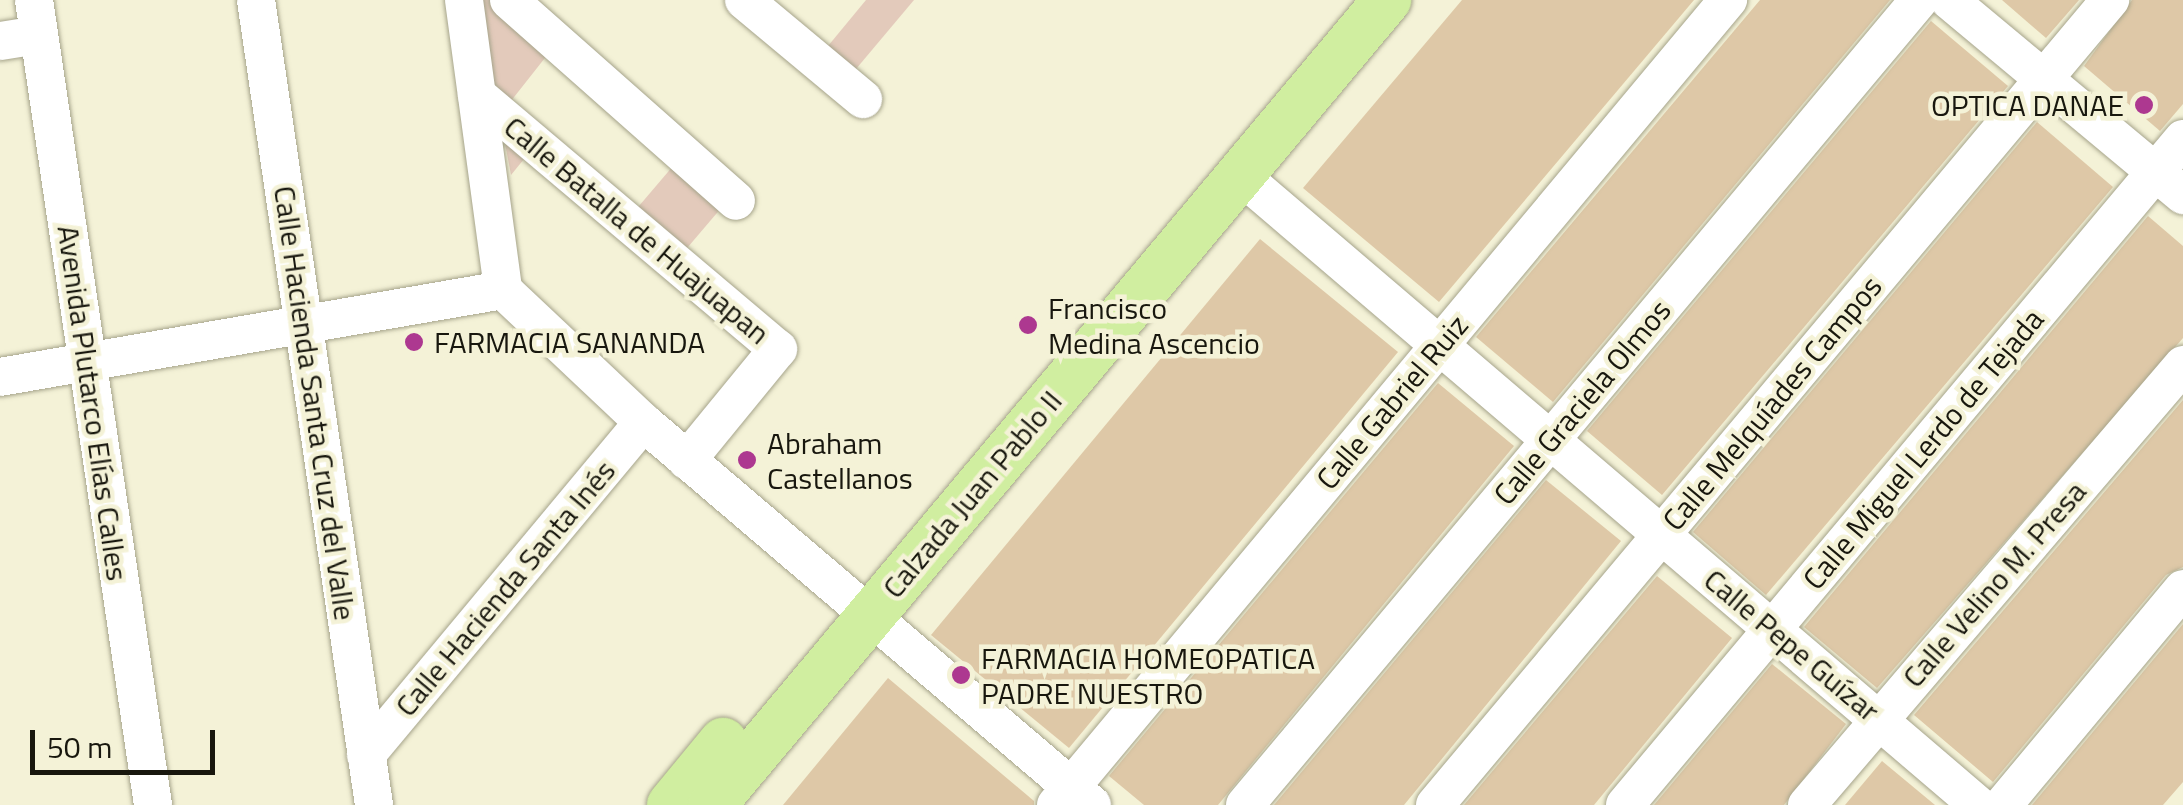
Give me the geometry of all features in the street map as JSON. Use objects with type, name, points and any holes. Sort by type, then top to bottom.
[{"type":"main road","name":"Calzada Juan Pablo II","points":[[712,805],[858,606],[1346,0]]},
{"type":"main road","name":"Calzada Juan Pablo II","points":[[671,805],[858,606],[1240,175],[1387,0]]},
{"type":"street","name":"Calle Hacienda Santa Cruz del Valle","points":[[256,0],[374,805]]},
{"type":"street","points":[[464,0],[503,290],[643,422],[858,606],[1073,799]]},
{"type":"street","points":[[509,0],[736,201]]},
{"type":"street","points":[[744,0],[850,88]]},
{"type":"street","name":"Calle Gabriel Ruiz","points":[[1073,799],[1439,346],[1728,0]]},
{"type":"street","name":"Calle Graciela Olmos","points":[[1245,805],[1919,0]]},
{"type":"street","points":[[1949,0],[2169,184]]},
{"type":"street","name":"Calle Melquíades Campos","points":[[1435,805],[2110,0]]},
{"type":"street","points":[[0,41],[36,18]]},
{"type":"street","name":"Avenida Plutarco Elías Calles","points":[[36,18],[153,805]]},
{"type":"street","name":"Calle Batalla de Huajuapan","points":[[477,95],[778,349],[687,460]]},
{"type":"street","name":"Calle Miguel Lerdo de Tejada","points":[[1625,805],[1772,630],[2169,184],[2183,139]]},
{"type":"street","name":"Calle Pepe Guízar","points":[[1240,175],[1978,805]]},
{"type":"street","points":[[0,377],[304,329],[503,290]]},
{"type":"street","name":"Calle Velino M. Presa","points":[[1806,805],[2183,365]]},
{"type":"street","name":"Calle Hacienda Santa Inés","points":[[366,754],[643,422]]},
{"type":"street","points":[[2002,805],[2183,589]]},
{"type":"shaded area","points":[[478,0],[498,0],[552,49],[507,106],[542,137],[511,175]]},
{"type":"shaded area","points":[[866,0],[914,0],[856,69],[828,46]]},
{"type":"shaded area","points":[[679,159],[728,200],[682,254],[633,213]]},
{"type":"building","points":[[1462,0],[1694,0],[1439,302],[1303,188]]},
{"type":"building","points":[[1760,0],[1890,0],[1553,402],[1476,337]]},
{"type":"building","points":[[2002,0],[2079,0],[2046,38]]},
{"type":"building","points":[[2132,0],[2183,0],[2183,104],[2160,131],[2084,66]]},
{"type":"building","points":[[1931,21],[2008,86],[1662,495],[1587,431]]},
{"type":"building","points":[[2037,122],[2113,187],[1766,595],[1693,532]]},
{"type":"building","points":[[2148,216],[2183,246],[2183,338],[1877,688],[1804,627]]},
{"type":"building","points":[[1260,239],[1398,352],[1069,748],[931,635]]},
{"type":"building","points":[[1438,383],[1514,446],[1218,805],[1144,805],[1109,776]]},
{"type":"building","points":[[2183,400],[2183,567],[2166,575],[1993,782],[1914,715]]},
{"type":"building","points":[[1546,480],[1621,541],[1404,805],[1274,805]]},
{"type":"building","points":[[1657,576],[1732,638],[1594,805],[1464,805]]},
{"type":"building","points":[[2183,624],[2183,782],[2163,805],[2032,805]]},
{"type":"building","points":[[1772,664],[1846,724],[1784,805],[1654,805]]},
{"type":"building","points":[[888,678],[1034,801],[1034,805],[783,805]]},
{"type":"building","points":[[1882,761],[1935,805],[1845,805]]},
{"type":"place","name":"OPTICA DANAE","points":[[2144,105]]},
{"type":"place","name":"Francisco Medina Ascencio","points":[[1028,325]]},
{"type":"place","name":"FARMACIA SANANDA","points":[[414,342]]},
{"type":"place","name":"Abraham Castellanos","points":[[747,460]]},
{"type":"place","name":"FARMACIA HOMEOPATICA PADRE NUESTRO","points":[[961,675]]}]
